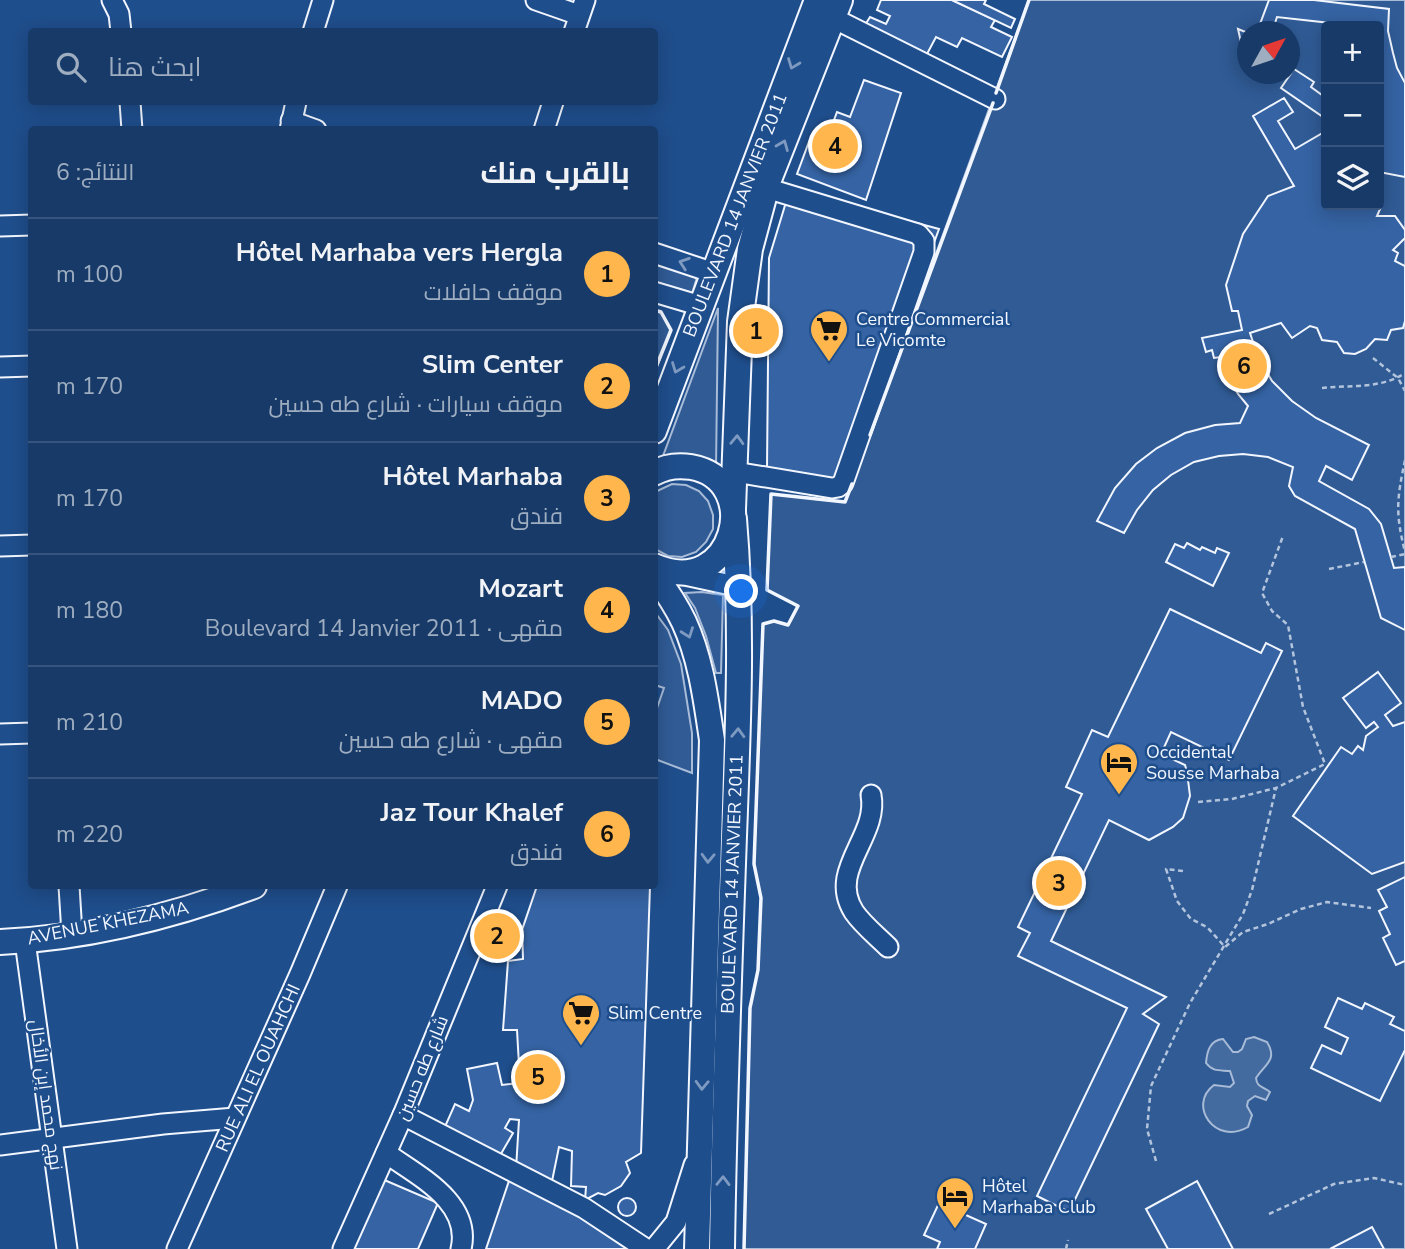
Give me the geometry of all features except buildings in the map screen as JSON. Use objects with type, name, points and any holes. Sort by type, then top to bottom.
[{"type":"main road","name":"BOULEVARD 14 JANVIER 2011","points":[[722,1249],[723,1145],[740,673],[740,587],[734,514],[740,322],[745,282],[766,188],[830,6]]},
{"type":"main road","name":"BOULEVARD 14 JANVIER 2011","points":[[658,420],[714,273],[830,6]]},
{"type":"main road","points":[[658,471],[680,466],[698,468],[714,477],[726,491],[734,514],[732,537],[723,552],[710,564],[694,572],[660,573]]},
{"type":"main road","name":"BOULEVARD 14 JANVIER 2011","points":[[660,573],[684,621],[694,649],[702,677],[712,740],[697,1249]]},
{"type":"main road","name":"AVENUE KHEZAMA","points":[[0,942],[72,934],[166,915],[246,889]]},
{"type":"street","points":[[112,0],[119,15],[121,28]]},
{"type":"street","points":[[314,28],[323,0]]},
{"type":"street","points":[[536,0],[579,15]]},
{"type":"street","points":[[830,6],[995,99]]},
{"type":"street","points":[[130,105],[132,126]]},
{"type":"street","points":[[545,126],[552,105]]},
{"type":"street","points":[[292,117],[309,126]]},
{"type":"street","points":[[735,472],[832,488],[843,483],[924,252],[924,241],[918,234],[766,188]]},
{"type":"street","points":[[0,226],[28,225]]},
{"type":"street","points":[[658,254],[714,273]]},
{"type":"street","points":[[658,293],[701,306]]},
{"type":"street","points":[[0,367],[28,366]]},
{"type":"street","points":[[0,546],[28,545]]},
{"type":"street","points":[[660,573],[740,587]]},
{"type":"street","points":[[0,734],[28,733]]},
{"type":"street","points":[[871,795],[874,810],[848,871],[845,893],[855,913],[888,947]]},
{"type":"street","points":[[69,889],[72,934]]},
{"type":"street","name":"RUE ALI EL OUAHCHI","points":[[177,1249],[336,889]]},
{"type":"street","name":"شارع طه حسين","points":[[343,1249],[403,1115],[495,889]]},
{"type":"street","name":"نهج محمد إبن الأخال","points":[[25,941],[67,1249]]},
{"type":"street","points":[[403,1115],[584,1208],[646,1249]]},
{"type":"street","points":[[0,1145],[235,1118]]},
{"type":"street","points":[[654,1249],[676,1222],[701,1144]]},
{"type":"street","points":[[386,1153],[443,1194],[457,1210],[465,1236],[461,1249]]},
{"type":"path","points":[[1373,358],[1398,377],[1405,391]]},
{"type":"path","points":[[1322,388],[1382,384],[1405,373]]},
{"type":"path","points":[[1391,557],[1405,553],[1397,522],[1397,499],[1405,460]]},
{"type":"path","points":[[1198,802],[1232,799],[1276,788],[1323,767],[1325,761],[1303,706],[1287,625],[1272,611],[1262,593],[1283,536]]},
{"type":"path","points":[[1329,569],[1364,562]]},
{"type":"path","points":[[1156,1161],[1147,1129],[1151,1086],[1190,1003],[1243,914],[1252,890],[1276,788]]},
{"type":"path","points":[[1184,871],[1167,869],[1177,901],[1191,919],[1207,927],[1225,947]]},
{"type":"path","points":[[1225,947],[1243,932],[1301,909],[1327,902],[1371,908]]},
{"type":"path","points":[[1269,1214],[1334,1184],[1374,1178],[1405,1185]]},
{"type":"path","points":[[1066,1249],[1068,1240]]},
{"type":"shaded area","points":[[1029,0],[1405,0],[1405,1249],[744,1249],[750,1008],[758,970],[761,898],[754,864],[763,624],[774,621],[788,625],[798,606],[767,590],[771,494],[845,502]]},
{"type":"shaded area","points":[[658,265],[697,277],[692,294],[658,283]]},
{"type":"shaded area","points":[[718,308],[716,469],[690,456],[663,456]]},
{"type":"shaded area","points":[[658,311],[671,330],[658,364]]},
{"type":"shaded area","points":[[672,484],[686,485],[699,491],[708,501],[713,515],[713,529],[696,552],[682,557],[668,556],[658,551],[658,491]]},
{"type":"shaded area","points":[[685,593],[723,595],[721,673],[716,673],[706,636],[695,608]]},
{"type":"shaded area","points":[[658,616],[668,630],[681,664],[692,733],[692,773],[658,760],[658,705],[664,688],[658,686]]},
{"type":"shaded area","points":[[1254,1037],[1267,1042],[1270,1048],[1271,1058],[1256,1078],[1259,1085],[1270,1092],[1266,1100],[1255,1096],[1248,1101],[1247,1106],[1252,1115],[1248,1127],[1225,1131],[1208,1121],[1203,1103],[1206,1093],[1214,1085],[1230,1087],[1234,1083],[1230,1071],[1214,1069],[1206,1063],[1208,1050],[1215,1041],[1223,1039],[1233,1052],[1238,1052],[1246,1039]]},
{"type":"wall","points":[[996,93],[1029,0]]},
{"type":"wall","points":[[870,435],[993,103]]},
{"type":"wall","points":[[658,311],[671,330],[658,362]]},
{"type":"wall","points":[[744,1249],[750,1008],[758,970],[761,898],[754,864],[763,624],[774,621],[788,625],[798,606],[767,590],[771,494],[845,502],[852,484]]},
{"type":"place","name":"Mozart","points":[[835,146]]},
{"type":"place","name":"Hôtel Marhaba vers Hergla","points":[[756,331]]},
{"type":"place","name":"Centre Commercial Le Vicomte","points":[[829,363]]},
{"type":"place","name":"Jaz Tour Khalef","points":[[1244,366]]},
{"type":"place","name":"Occidental Sousse Marhaba","points":[[1119,796]]},
{"type":"place","name":"Hôtel Marhaba","points":[[1059,883]]},
{"type":"place","name":"Slim Center","points":[[497,936]]},
{"type":"place","name":"Slim Centre","points":[[581,1047]]},
{"type":"place","name":"MADO","points":[[538,1077]]},
{"type":"place","name":"Hôtel Marhaba Club","points":[[955,1230]]}]
